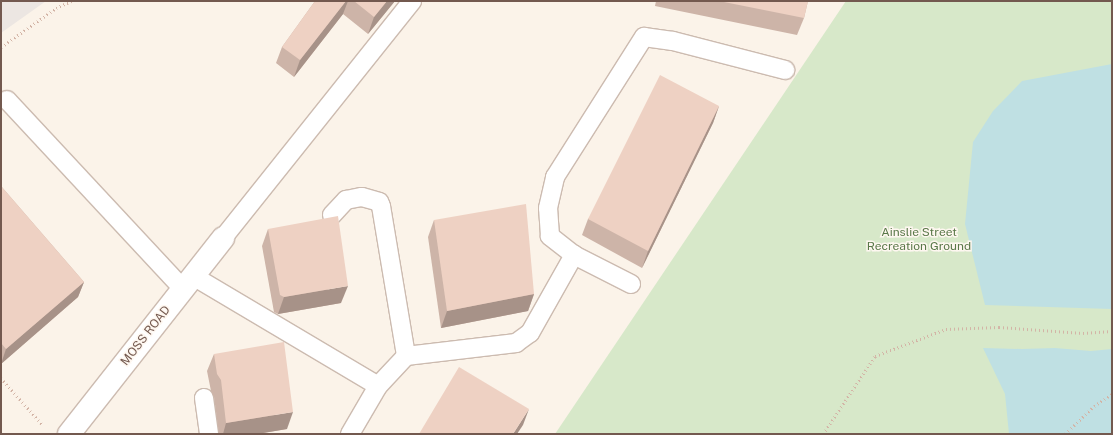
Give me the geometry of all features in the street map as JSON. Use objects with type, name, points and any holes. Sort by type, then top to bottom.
[{"type":"street","name":"MOSS ROAD","points":[[69,434],[222,238]]},
{"type":"lane","points":[[222,238],[412,1]]},
{"type":"lane","points":[[631,284],[574,255],[550,236],[548,208],[555,178],[644,37],[673,41],[785,70]]},
{"type":"lane","points":[[7,100],[188,282],[378,386]]},
{"type":"lane","points":[[332,215],[346,200],[362,197],[379,202],[381,206],[406,356]]},
{"type":"lane","points":[[350,434],[378,386],[406,356],[516,343],[530,333],[574,255]]},
{"type":"lane","points":[[204,398],[209,434]]},
{"type":"path","points":[[1,47],[56,8],[71,1]]},
{"type":"path","points":[[823,434],[875,356],[946,330],[999,327],[1083,333],[1112,331]]},
{"type":"path","points":[[1,378],[46,428]]},
{"type":"path","points":[[1065,434],[1094,406],[1112,394]]},
{"type":"shaded area","points":[[1,1],[46,1],[1,33]]},
{"type":"green space","name":"Ainslie Street Recreation Ground","points":[[846,1],[1112,1],[1112,434],[555,434]]},
{"type":"water","points":[[1112,64],[1112,309],[985,305],[965,224],[973,142],[993,111],[1022,81]]},
{"type":"water","points":[[983,348],[1055,348],[1091,351],[1112,349],[1112,434],[1009,434],[1005,394]]},
{"type":"building","points":[[315,1],[346,1],[300,60],[282,47]]},
{"type":"building","points":[[354,1],[387,1],[374,17]]},
{"type":"building","points":[[719,1],[808,1],[804,18]]},
{"type":"building","points":[[660,75],[719,106],[648,251],[588,219]]},
{"type":"building","points":[[1,186],[84,282],[6,349],[1,343]]},
{"type":"building","points":[[526,204],[534,294],[447,311],[434,220]]},
{"type":"building","points":[[338,216],[348,286],[284,297],[280,295],[268,229]]},
{"type":"building","points":[[284,342],[293,412],[226,423],[221,380],[217,374],[214,354]]},
{"type":"building","points":[[459,367],[529,409],[513,434],[419,434]]}]
